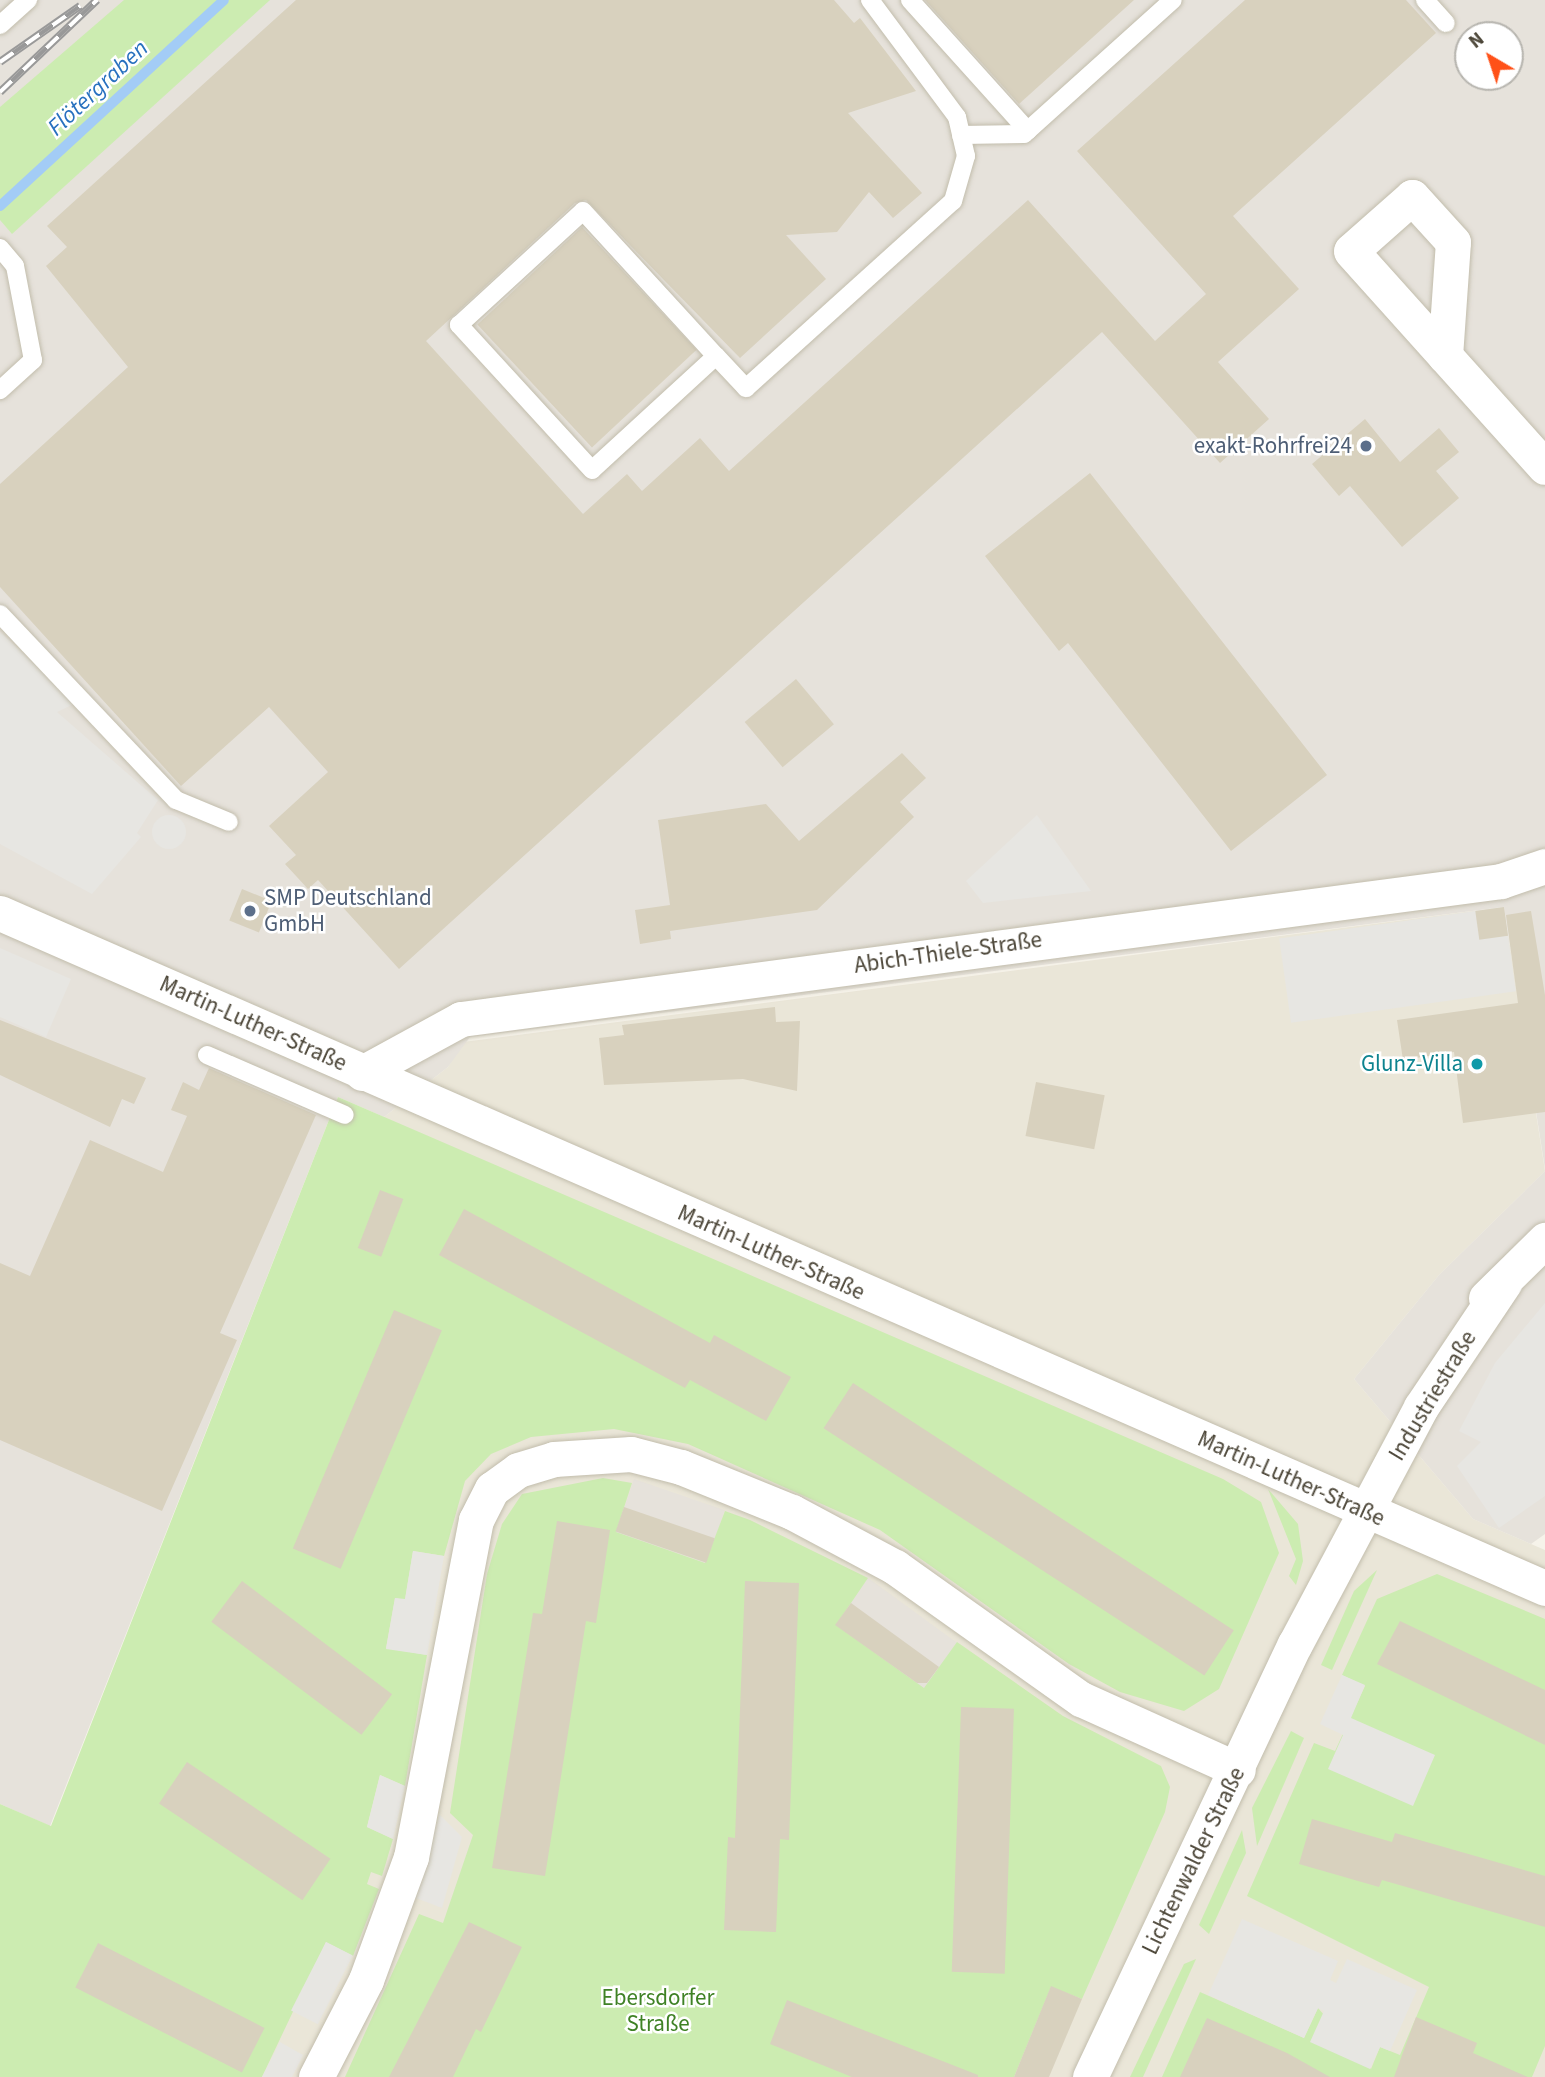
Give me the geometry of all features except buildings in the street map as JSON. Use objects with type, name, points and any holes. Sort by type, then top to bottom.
[{"type":"street","points":[[1445,356],[1545,467]]},
{"type":"street","name":"Abich-Thiele-Straße","points":[[362,1073],[461,1019],[1501,881],[1545,866]]},
{"type":"street","name":"Martin-Luther-Straße","points":[[0,913],[1358,1509],[1545,1588]]},
{"type":"street","name":"Industriestraße","points":[[1358,1509],[1421,1407],[1504,1283],[1545,1240]]},
{"type":"street","points":[[317,2077],[366,1980],[411,1857],[476,1520],[492,1489],[518,1470],[554,1459],[631,1454],[681,1467],[792,1512],[895,1567],[1081,1699],[1238,1770]]},
{"type":"street","name":"Lichtenwalder Straße","points":[[1090,2077],[1238,1770],[1295,1644],[1295,1627],[1358,1509]]},
{"type":"lane","points":[[0,25],[28,0]]},
{"type":"lane","points":[[716,356],[592,470],[459,325],[583,211],[746,388],[953,201],[966,156],[957,117],[870,0]]},
{"type":"lane","points":[[910,0],[1028,131]]},
{"type":"lane","points":[[961,135],[1028,131],[1173,0]]},
{"type":"lane","points":[[1425,0],[1446,23]]},
{"type":"lane","points":[[0,248],[15,266],[33,359],[0,390]]},
{"type":"lane","points":[[0,614],[176,800],[229,822]]},
{"type":"lane","points":[[207,1055],[345,1115]]},
{"type":"shaded area","points":[[0,0],[1545,0],[1545,1169],[1504,907],[470,1037],[448,1067],[384,1117],[338,1097],[50,1826],[0,1804]]},
{"type":"shaded area","points":[[0,632],[76,703],[57,712],[158,800],[137,833],[141,837],[92,894],[0,844]]},
{"type":"shaded area","points":[[169,815],[181,820],[186,832],[181,844],[169,849],[157,844],[152,832],[157,820]]},
{"type":"shaded area","points":[[1037,815],[1091,891],[983,903],[966,881]]},
{"type":"shaded area","points":[[1504,907],[1545,1171],[1439,1275],[1354,1379],[1473,1519],[1545,1550],[1545,2077],[17,2077],[384,1117],[448,1067],[463,1042]]},
{"type":"shaded area","points":[[1504,907],[1516,991],[1291,1023],[1279,939]]},
{"type":"shaded area","points":[[0,948],[71,979],[46,1037],[0,1017]]},
{"type":"shaded area","points":[[1545,1171],[1545,1534],[1531,1544],[1473,1519],[1354,1379],[1439,1275]]},
{"type":"shaded area","points":[[1545,1303],[1545,1496],[1499,1528],[1457,1466],[1481,1442],[1459,1431],[1495,1363]]},
{"type":"shaded area","points":[[634,1479],[725,1510],[707,1563],[616,1532]]},
{"type":"shaded area","points":[[413,1551],[444,1556],[427,1655],[386,1649],[395,1598],[405,1599]]},
{"type":"shaded area","points":[[868,1578],[957,1643],[923,1689],[834,1624]]},
{"type":"shaded area","points":[[1342,1675],[1365,1685],[1351,1718],[1435,1755],[1413,1806],[1328,1769],[1343,1735],[1320,1724]]},
{"type":"shaded area","points":[[380,1775],[405,1786],[393,1839],[367,1827]]},
{"type":"shaded area","points":[[439,1814],[462,1837],[442,1908],[416,1898]]},
{"type":"shaded area","points":[[1242,1919],[1338,1961],[1330,1980],[1336,1983],[1347,1959],[1417,1990],[1390,2051],[1380,2047],[1370,2069],[1310,2042],[1324,2011],[1318,2008],[1304,2038],[1208,1995]]},
{"type":"shaded area","points":[[326,1942],[353,1956],[318,2024],[291,2011]]},
{"type":"shaded area","points":[[280,2042],[303,2055],[292,2077],[262,2077]]},
{"type":"green space","points":[[124,0],[270,0],[12,234],[0,220],[0,107]]},
{"type":"green space","points":[[338,1097],[1223,1479],[1261,1502],[1279,1553],[1219,1689],[1184,1711],[1120,1692],[1069,1664],[880,1530],[688,1444],[614,1429],[531,1437],[491,1454],[465,1481],[444,1556],[413,1551],[405,1600],[395,1598],[386,1648],[427,1655],[405,1786],[380,1775],[367,1827],[393,1839],[382,1876],[371,1872],[367,1884],[379,1889],[353,1956],[326,1942],[262,2077],[0,2077],[0,1804],[51,1826]]},
{"type":"green space","name":"Ebersdorfer Straße","points":[[603,1478],[632,1483],[616,1532],[705,1563],[725,1511],[750,1520],[868,1578],[836,1625],[924,1688],[957,1642],[1063,1716],[1161,1766],[1170,1787],[1165,1812],[1082,1999],[1051,1987],[1014,2077],[345,2077],[419,1914],[443,1923],[473,1835],[450,1813],[487,1574],[502,1524],[522,1494]]},
{"type":"green space","points":[[1268,1489],[1298,1524],[1303,1561],[1296,1585],[1289,1576],[1296,1559]]},
{"type":"green space","points":[[1377,1570],[1332,1670],[1321,1665],[1354,1591]]},
{"type":"green space","points":[[1437,1574],[1545,1619],[1545,2046],[1532,2077],[1162,2077],[1200,1992],[1304,2038],[1318,2008],[1371,2069],[1380,2047],[1400,2055],[1429,1987],[1247,1896],[1314,1743],[1335,1751],[1365,1686],[1342,1675],[1377,1599]]},
{"type":"green space","points":[[1291,1731],[1304,1738],[1257,1846],[1252,1808]]},
{"type":"green space","points":[[1242,1830],[1246,1853],[1209,1934],[1199,1925]]},
{"type":"green space","points":[[1196,1959],[1143,2077],[1130,2077],[1184,1964]]},
{"type":"waterway","name":"Flötergraben","points":[[0,206],[224,0]]},
{"type":"railway","points":[[0,92],[97,0]]},
{"type":"railway","points":[[0,62],[80,6]]},
{"type":"place","name":"exakt-Rohrfrei24","points":[[1366,446]]},
{"type":"place","name":"SMP Deutschland GmbH","points":[[250,911]]},
{"type":"place","name":"Glunz-Villa","points":[[1477,1064]]}]
